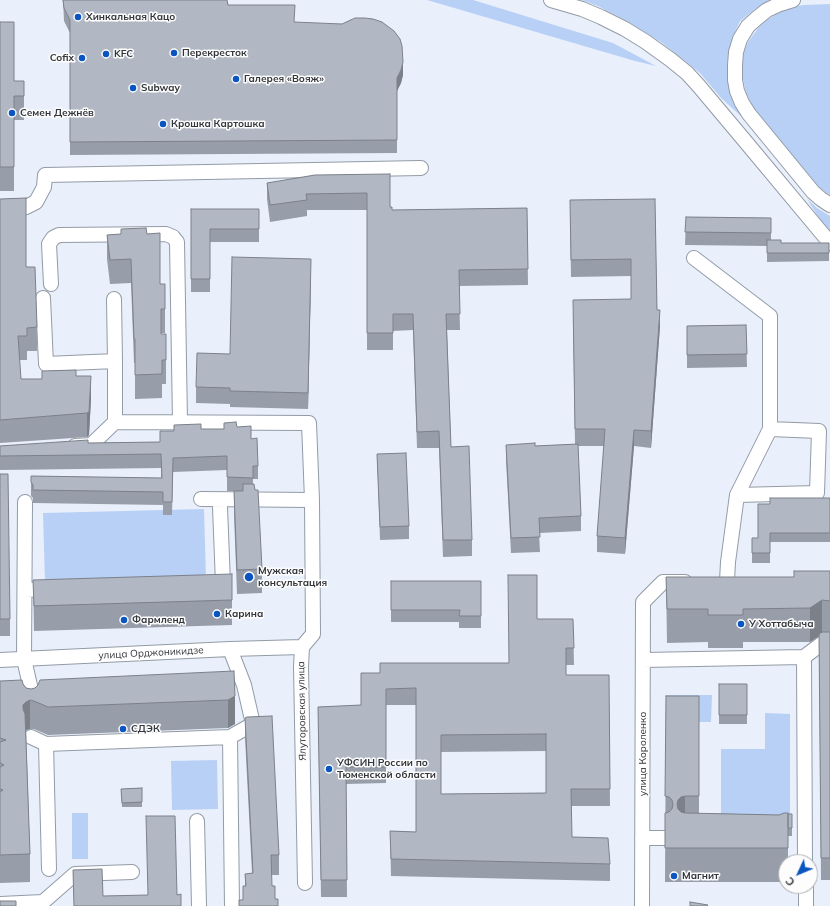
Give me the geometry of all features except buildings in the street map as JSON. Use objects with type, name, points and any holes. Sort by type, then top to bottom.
[{"type":"street","points":[[551,0],[582,9],[625,29],[646,42],[687,73],[830,243]]},
{"type":"street","points":[[793,0],[767,10],[748,26],[740,39],[736,52],[735,80],[737,91],[749,114],[813,192],[830,205]]},
{"type":"street","points":[[0,210],[26,207],[36,202],[44,187],[45,175],[421,168]]},
{"type":"street","points":[[51,284],[49,244],[53,238],[59,235],[166,234],[173,237],[177,242],[180,422],[116,422],[91,445],[61,448]]},
{"type":"street","points":[[694,258],[770,316],[770,429],[737,495],[728,562],[727,581]]},
{"type":"street","points":[[43,298],[46,364],[115,361]]},
{"type":"street","points":[[114,299],[116,422]]},
{"type":"street","name":"Ялуторовская улица","points":[[180,422],[309,423],[312,500],[313,634],[302,647],[301,667],[305,883]]},
{"type":"street","points":[[737,495],[817,493],[819,431],[770,429]]},
{"type":"street","points":[[201,499],[312,500]]},
{"type":"street","points":[[25,502],[24,659],[31,690],[30,709]]},
{"type":"street","points":[[199,585],[223,584],[220,507]]},
{"type":"street","points":[[713,581],[743,580]]},
{"type":"street","name":"улица Короленко","points":[[642,906],[643,602],[663,582],[699,581]]},
{"type":"street","points":[[25,590],[64,589]]},
{"type":"street","points":[[644,660],[804,657],[824,642],[830,643]]},
{"type":"street","name":"улица Орджоникидзе","points":[[0,660],[302,647]]},
{"type":"street","points":[[32,737],[46,744],[230,737],[253,724],[244,685],[230,649]]},
{"type":"street","points":[[804,657],[805,854]]},
{"type":"street","points":[[230,737],[232,906]]},
{"type":"street","points":[[46,744],[49,869]]},
{"type":"street","points":[[197,821],[199,906]]},
{"type":"street","points":[[642,838],[665,838]]},
{"type":"street","points":[[0,904],[45,904],[75,874],[132,872]]},
{"type":"street","points":[[806,894],[806,906]]},
{"type":"shaded area","points":[[427,0],[473,0],[613,43],[656,66],[635,61]]},
{"type":"shaded area","points":[[581,0],[771,0],[755,9],[740,21],[731,44],[727,65],[728,84],[733,101],[742,117],[721,98],[700,73],[661,42],[627,21],[598,6]]},
{"type":"shaded area","points":[[830,4],[830,196],[809,177],[755,110],[746,94],[742,73],[742,61],[748,42],[759,27],[767,20],[783,10],[793,7]]},
{"type":"shaded area","points":[[807,199],[817,208],[830,216],[830,232],[821,221]]},
{"type":"shaded area","points":[[204,509],[206,579],[45,583],[43,513]]},
{"type":"shaded area","points":[[666,695],[712,695],[711,722],[666,722]]},
{"type":"shaded area","points":[[765,713],[790,714],[790,815],[721,824],[721,749],[765,749]]},
{"type":"shaded area","points":[[217,760],[218,809],[172,810],[171,761]]},
{"type":"shaded area","points":[[72,813],[88,813],[88,859],[72,859]]},
{"type":"place","name":"Хинкальная Кацо","points":[[78,17]]},
{"type":"place","name":"Перекресток","points":[[174,53]]},
{"type":"place","name":"KFC","points":[[106,54]]},
{"type":"place","name":"Cofix","points":[[82,58]]},
{"type":"place","name":"Галерея «Вояж»","points":[[236,79]]},
{"type":"place","name":"Subway","points":[[133,88]]},
{"type":"place","name":"Семен Дежнёв","points":[[12,113]]},
{"type":"place","name":"Крошка Картошка","points":[[163,124]]},
{"type":"place","name":"Мужская консультация","points":[[249,577]]},
{"type":"place","name":"Карина","points":[[217,614]]},
{"type":"place","name":"Фармленд","points":[[124,620]]},
{"type":"place","name":"У Хоттабыча","points":[[741,624]]},
{"type":"place","name":"СДЭК","points":[[123,729]]},
{"type":"place","name":"УФСИН России по Тюменской области","points":[[329,769]]},
{"type":"place","name":"Магнит","points":[[674,876]]}]
